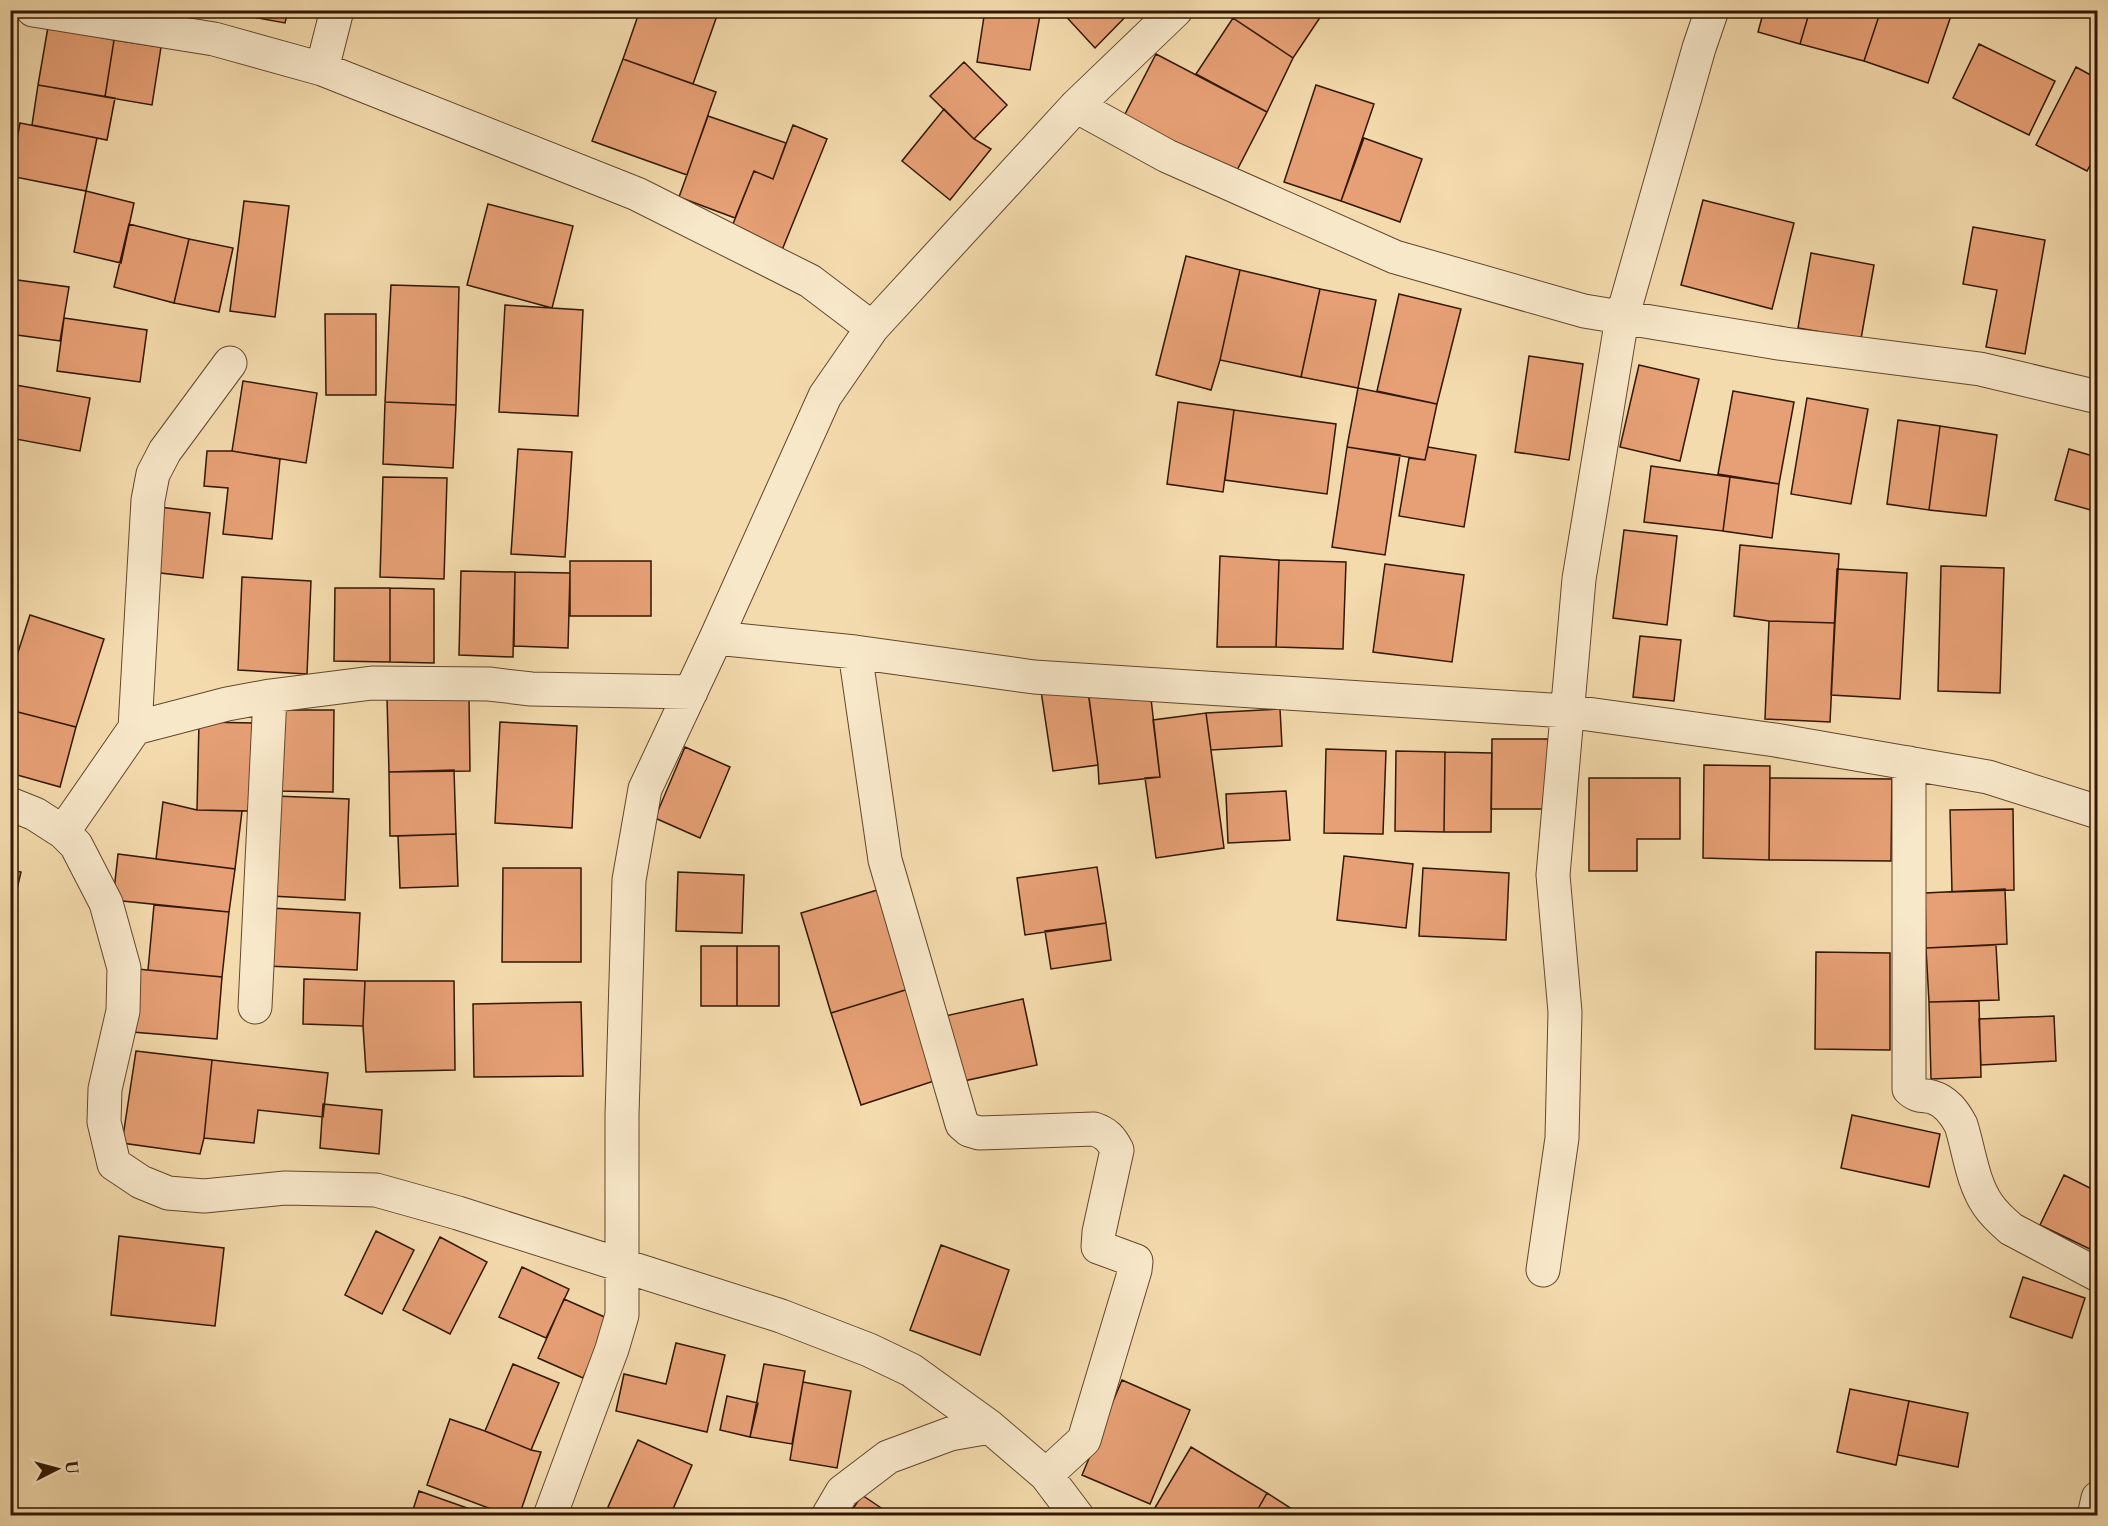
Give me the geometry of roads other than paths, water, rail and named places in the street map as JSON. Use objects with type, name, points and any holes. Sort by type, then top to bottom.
[{"type":"street","points":[[10,21],[12,10]]},
{"type":"street","points":[[33,10],[214,39],[322,69],[637,194],[810,281],[872,328]]},
{"type":"street","points":[[322,69],[337,10]]},
{"type":"street","points":[[550,1515],[616,1338],[622,1315],[622,1115],[629,880],[645,789],[825,396],[872,328],[1076,106],[1176,10]]},
{"type":"street","points":[[1543,1270],[1562,1138],[1565,1012],[1553,875],[1579,579],[1622,318],[1699,48],[1712,10]]},
{"type":"street","points":[[1076,106],[1167,156],[1395,256],[1584,311],[1785,344],[1980,369],[2097,397]]},
{"type":"street","points":[[63,832],[135,728],[148,500],[153,474],[165,451],[230,363]]},
{"type":"street","points":[[716,638],[855,652],[1034,677],[1566,711],[1775,740],[1988,777],[2097,812]]},
{"type":"street","points":[[855,652],[885,860],[962,1124],[969,1130],[979,1133],[1094,1129],[1105,1133],[1113,1141],[1117,1150],[1099,1232],[1098,1247],[1136,1261],[1135,1270],[1084,1440],[1046,1475]]},
{"type":"street","points":[[135,728],[227,704],[372,683],[489,684],[531,689],[691,692]]},
{"type":"street","points":[[255,1007],[270,696]]},
{"type":"street","points":[[1909,763],[1909,1089],[1917,1096],[1932,1097],[1941,1101],[1956,1116],[1961,1125],[1981,1193],[1999,1219],[2011,1229],[2097,1275]]},
{"type":"street","points":[[10,804],[35,814],[63,832],[76,845],[106,903],[124,968],[123,1011],[105,1089],[104,1122],[114,1164],[141,1182],[168,1193],[204,1196],[285,1188],[376,1190],[458,1213],[781,1316],[869,1350],[911,1370],[990,1427],[1046,1475],[1077,1515]]},
{"type":"street","points":[[828,1515],[842,1492],[888,1457],[951,1434],[990,1427]]},
{"type":"street","points":[[2094,1515],[2097,1498]]}]
